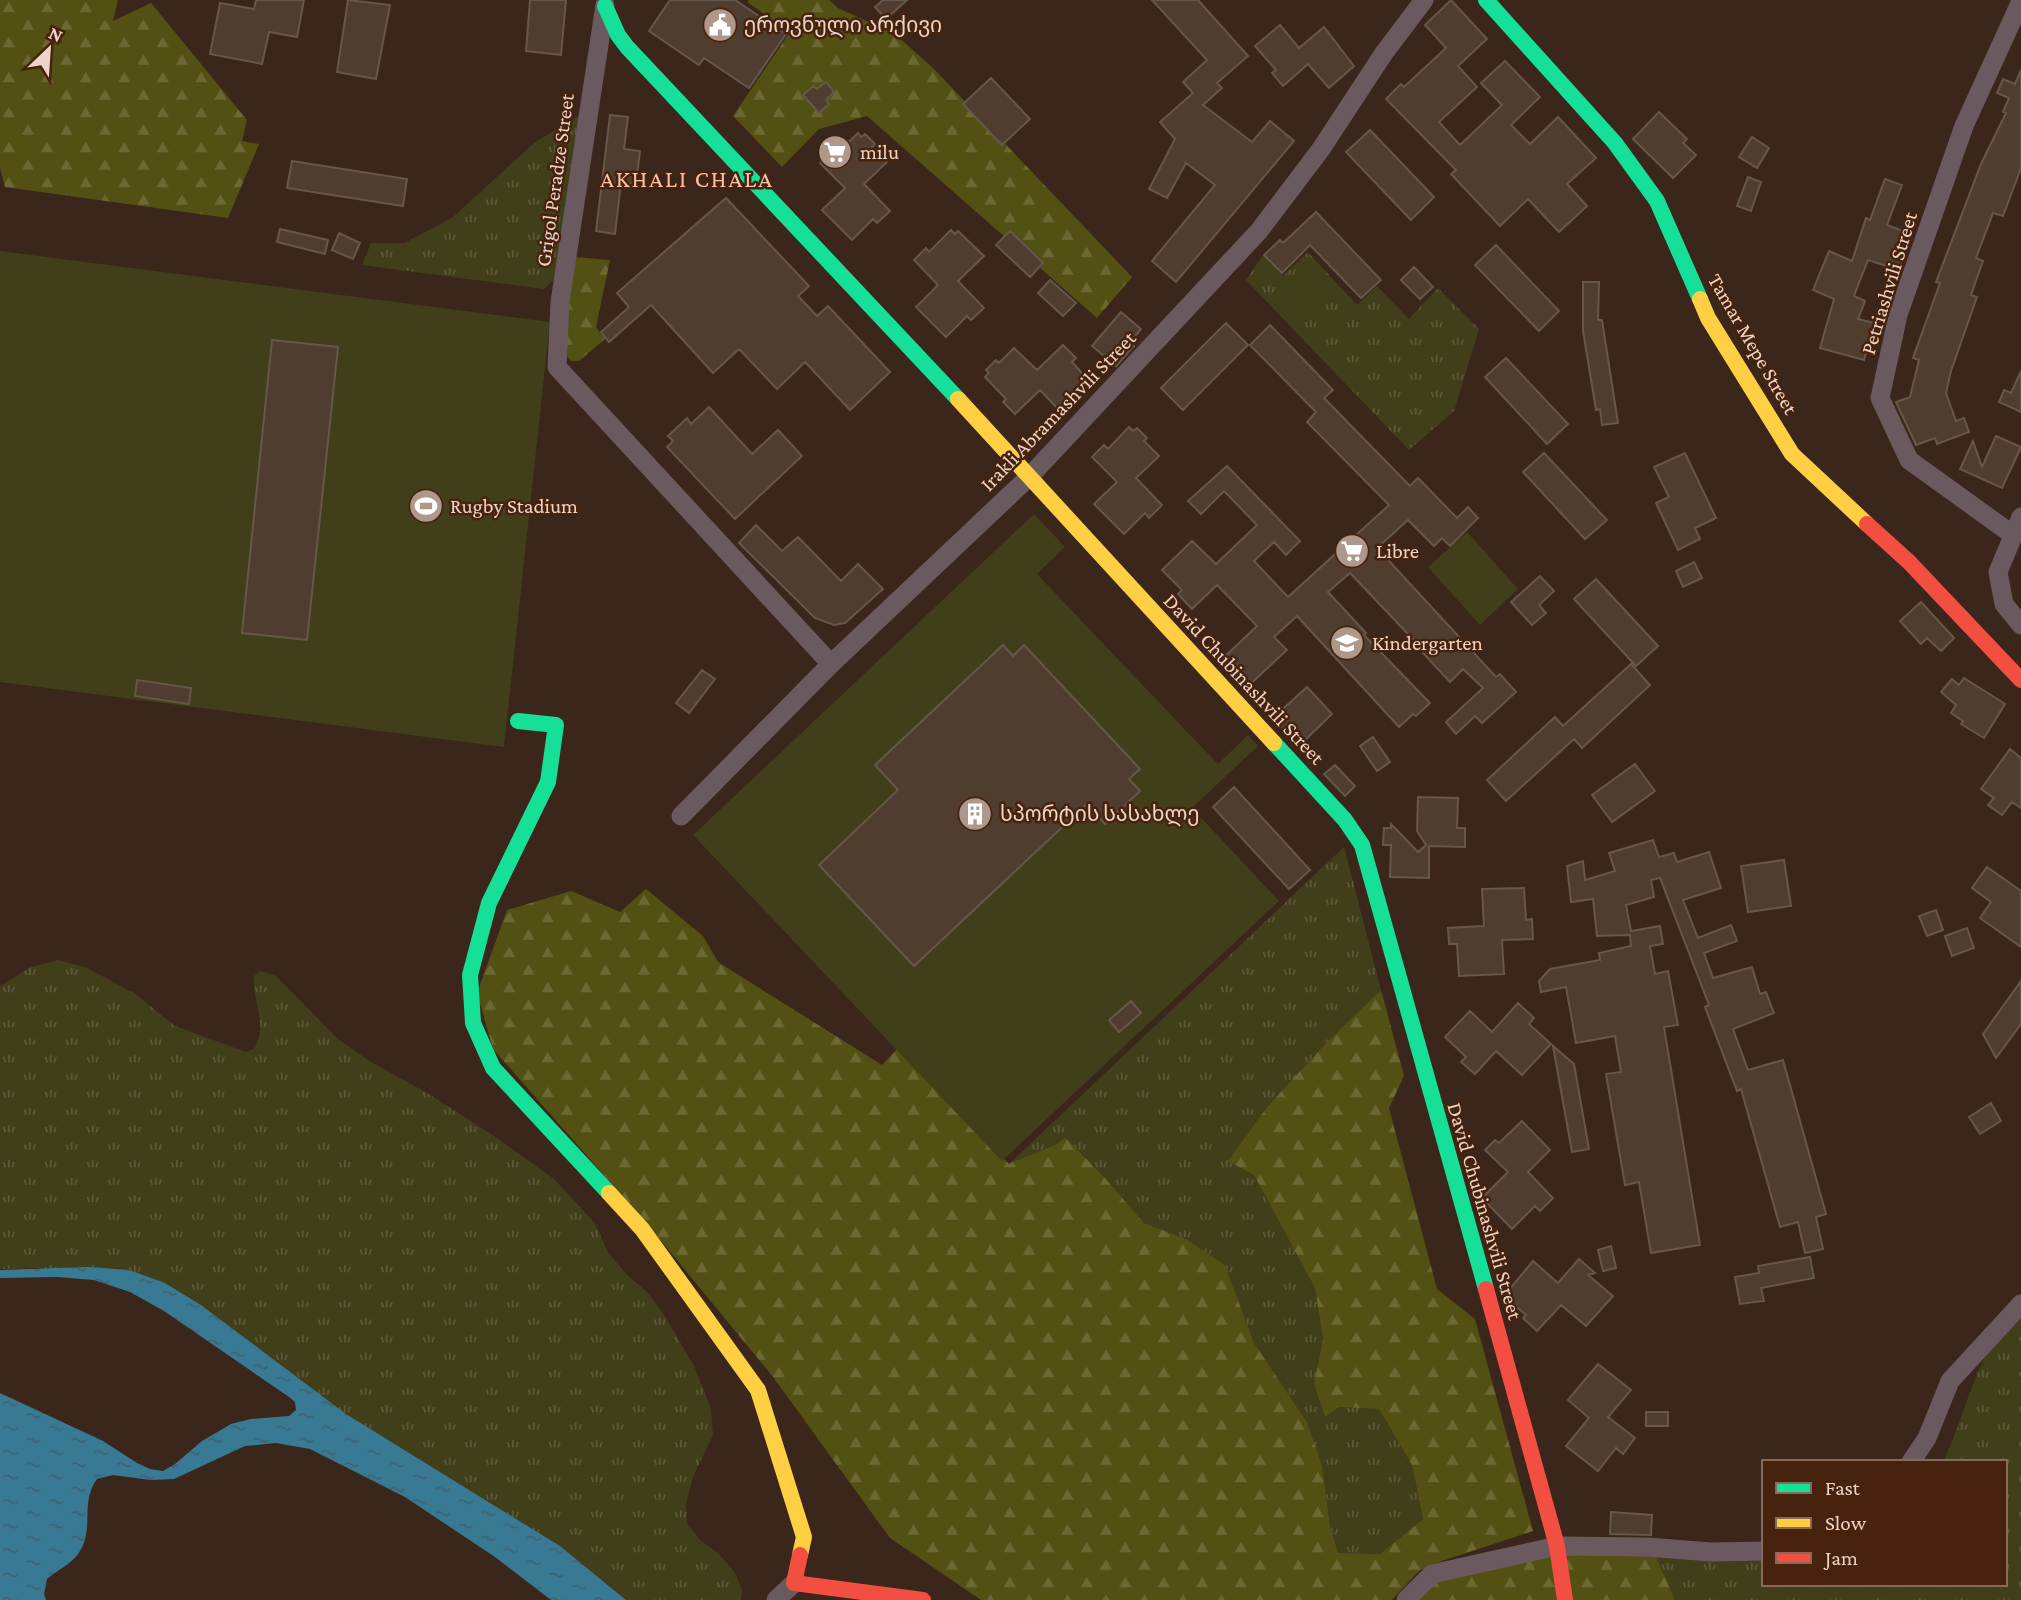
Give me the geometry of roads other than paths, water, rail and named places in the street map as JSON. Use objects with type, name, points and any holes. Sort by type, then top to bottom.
[{"type":"street","name":"Irakli Abramashvili Street","points":[[681,816],[831,664],[1030,477],[1259,231],[1321,149],[1384,53],[1424,0]]},
{"type":"street","name":"Tamar Mepe Street","points":[[1486,0],[1615,143],[1657,201],[1708,318],[1792,454],[1909,562],[2021,680]]},
{"type":"street","name":"Petriashvili Street","points":[[2017,526],[1909,460],[1880,398],[1898,314],[1964,126],[2021,1]]},
{"type":"street","name":"David Chubinashvili Street","points":[[605,3],[618,35],[627,47],[1030,477],[1345,820],[1362,845],[1557,1546],[1565,1600]]},
{"type":"street","name":"Grigol Peradze Street","points":[[605,3],[561,302],[557,367],[831,664]]},
{"type":"street","points":[[594,64],[614,47],[627,47]]},
{"type":"street","points":[[2017,526],[1998,572],[2004,604],[2021,625]]},
{"type":"street","points":[[518,721],[556,725],[548,782],[489,903],[470,975],[473,1023],[494,1068],[642,1229],[758,1390],[804,1537],[793,1583],[776,1600]]},
{"type":"street","points":[[1912,1460],[1927,1438],[1950,1381],[2021,1304]]},
{"type":"street","points":[[1406,1600],[1432,1574],[1557,1546],[1647,1547],[1711,1552],[1762,1551]]},
{"type":"street","points":[[793,1583],[923,1600]]},
{"type":"water","points":[[87,1267],[129,1270],[165,1283],[201,1305],[346,1414],[560,1546],[626,1600],[551,1600],[495,1557],[405,1497],[310,1449],[276,1443],[245,1446],[174,1479],[151,1480],[113,1475],[97,1479],[89,1498],[83,1545],[71,1561],[47,1579],[44,1594],[46,1600],[0,1600],[0,1393],[103,1441],[137,1463],[163,1471],[202,1441],[231,1424],[251,1419],[289,1416],[296,1410],[295,1402],[289,1397],[164,1311],[130,1292],[94,1280],[57,1277],[0,1278],[0,1270]]},
{"type":"place","name":"ეროვნული არქივი","points":[[720,25]]},
{"type":"place","name":"milu","points":[[835,152]]},
{"type":"place","name":"Rugby Stadium","points":[[426,506]]},
{"type":"place","name":"Libre","points":[[1352,551]]},
{"type":"place","name":"Kindergarten","points":[[1347,643]]},
{"type":"place","name":"სპორტის სასახლე","points":[[975,814]]},
{"type":"district","name":"AKHALI CHALA","points":[[687,179]]}]
